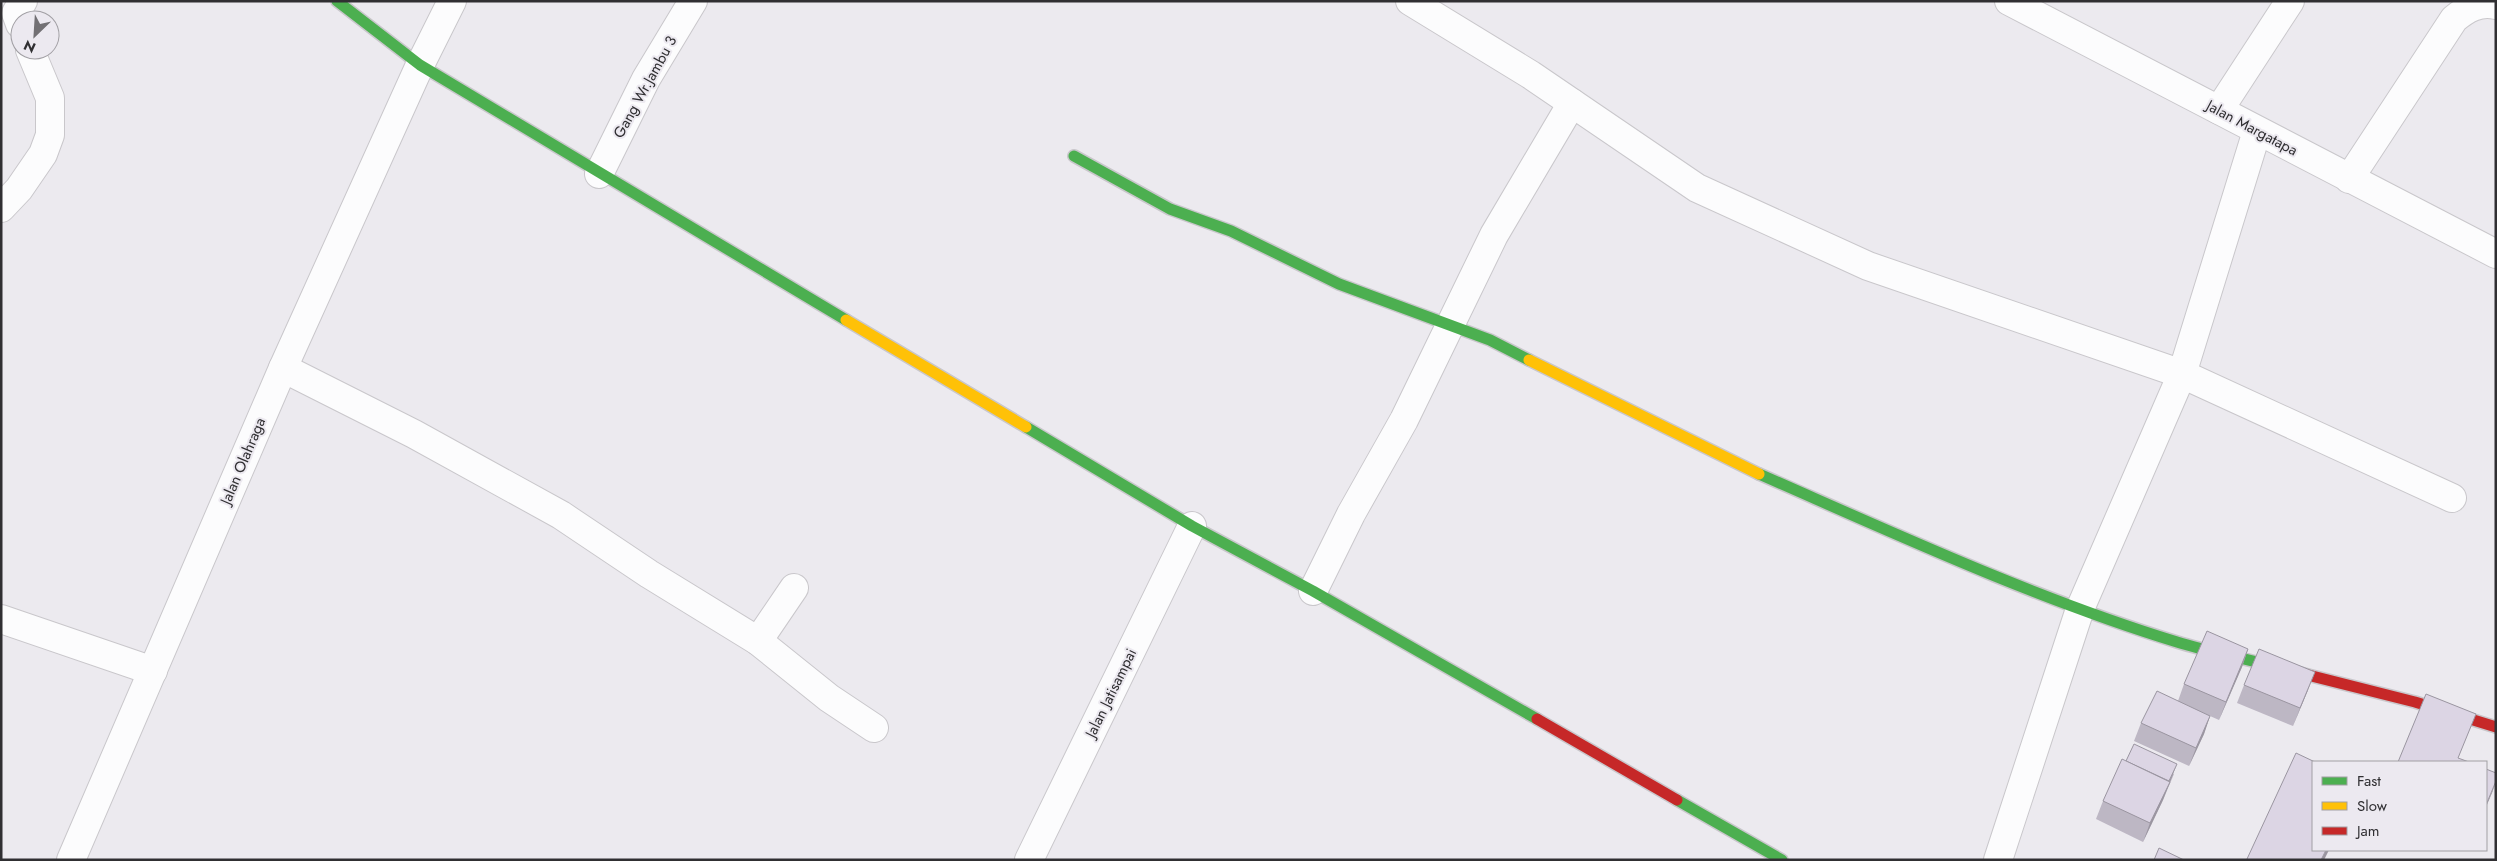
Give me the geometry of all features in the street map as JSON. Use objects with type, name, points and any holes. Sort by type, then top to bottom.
[{"type":"street","points":[[337,1],[420,65],[598,174],[1192,526],[1313,591],[1782,860]]},
{"type":"street","points":[[420,65],[452,1]]},
{"type":"street","name":"Gang Wr.Jambu 3","points":[[598,174],[646,79],[693,1]]},
{"type":"street","points":[[1410,1],[1531,75],[1697,188],[1868,266],[2182,374],[2452,498]]},
{"type":"street","name":"Jalan Margatapa","points":[[2009,1],[2496,254]]},
{"type":"street","points":[[2219,110],[2290,1]]},
{"type":"street","points":[[2350,179],[2454,19],[2463,11],[2481,3],[2496,5]]},
{"type":"street","points":[[1,208],[19,189],[43,154],[50,135],[50,98],[34,60]]},
{"type":"street","name":"Jalan Olahraga","points":[[71,860],[283,368],[420,65]]},
{"type":"street","points":[[1313,591],[1351,514],[1404,420],[1494,235],[1572,103]]},
{"type":"street","points":[[1998,860],[2080,609],[2182,374],[2257,131]]},
{"type":"street","points":[[1074,156],[1170,209],[1231,231],[1339,284],[1490,340],[1750,470],[1901,536],[2080,609],[2178,642],[2415,702],[2496,727]]},
{"type":"street","points":[[283,368],[414,434],[561,515],[648,574],[758,640],[829,698],[874,728]]},
{"type":"street","name":"Jalan Jatisampai","points":[[1029,860],[1192,526]]},
{"type":"street","points":[[758,640],[794,588]]},
{"type":"street","points":[[1,619],[153,671]]},
{"type":"building","points":[[2207,631],[2248,649],[2226,702],[2184,684]]},
{"type":"building","points":[[2259,649],[2315,672],[2300,708],[2244,685]]},
{"type":"building","points":[[2157,691],[2210,716],[2196,748],[2141,723]]},
{"type":"building","points":[[2426,694],[2476,714],[2458,758],[2466,761],[2398,761]]},
{"type":"building","points":[[2134,744],[2177,764],[2169,781],[2126,761]]},
{"type":"building","points":[[2296,753],[2313,761],[2312,851],[2326,851],[2321,860],[2247,859]]},
{"type":"building","points":[[2122,759],[2170,782],[2150,823],[2103,801]]},
{"type":"building","points":[[2487,769],[2496,773],[2496,781],[2487,803]]},
{"type":"building","points":[[2159,848],[2184,860],[2154,860]]},
{"type":"traffic: fast","points":[[337,1],[420,65],[846,320]]},
{"type":"traffic: fast","points":[[1074,156],[1170,209],[1231,231],[1339,284],[1490,340],[1529,360]]},
{"type":"traffic: fast","points":[[1026,427],[1192,526],[1313,591],[1537,719]]},
{"type":"traffic: fast","points":[[1759,474],[1914,542],[2071,606],[2177,642],[2276,667]]},
{"type":"traffic: fast","points":[[1677,800],[1782,860]]},
{"type":"traffic: slow","points":[[846,320],[1026,427]]},
{"type":"traffic: slow","points":[[1529,360],[1759,474]]},
{"type":"traffic: jam","points":[[2276,667],[2415,702],[2496,727]]},
{"type":"traffic: jam","points":[[1537,719],[1677,800]]}]
